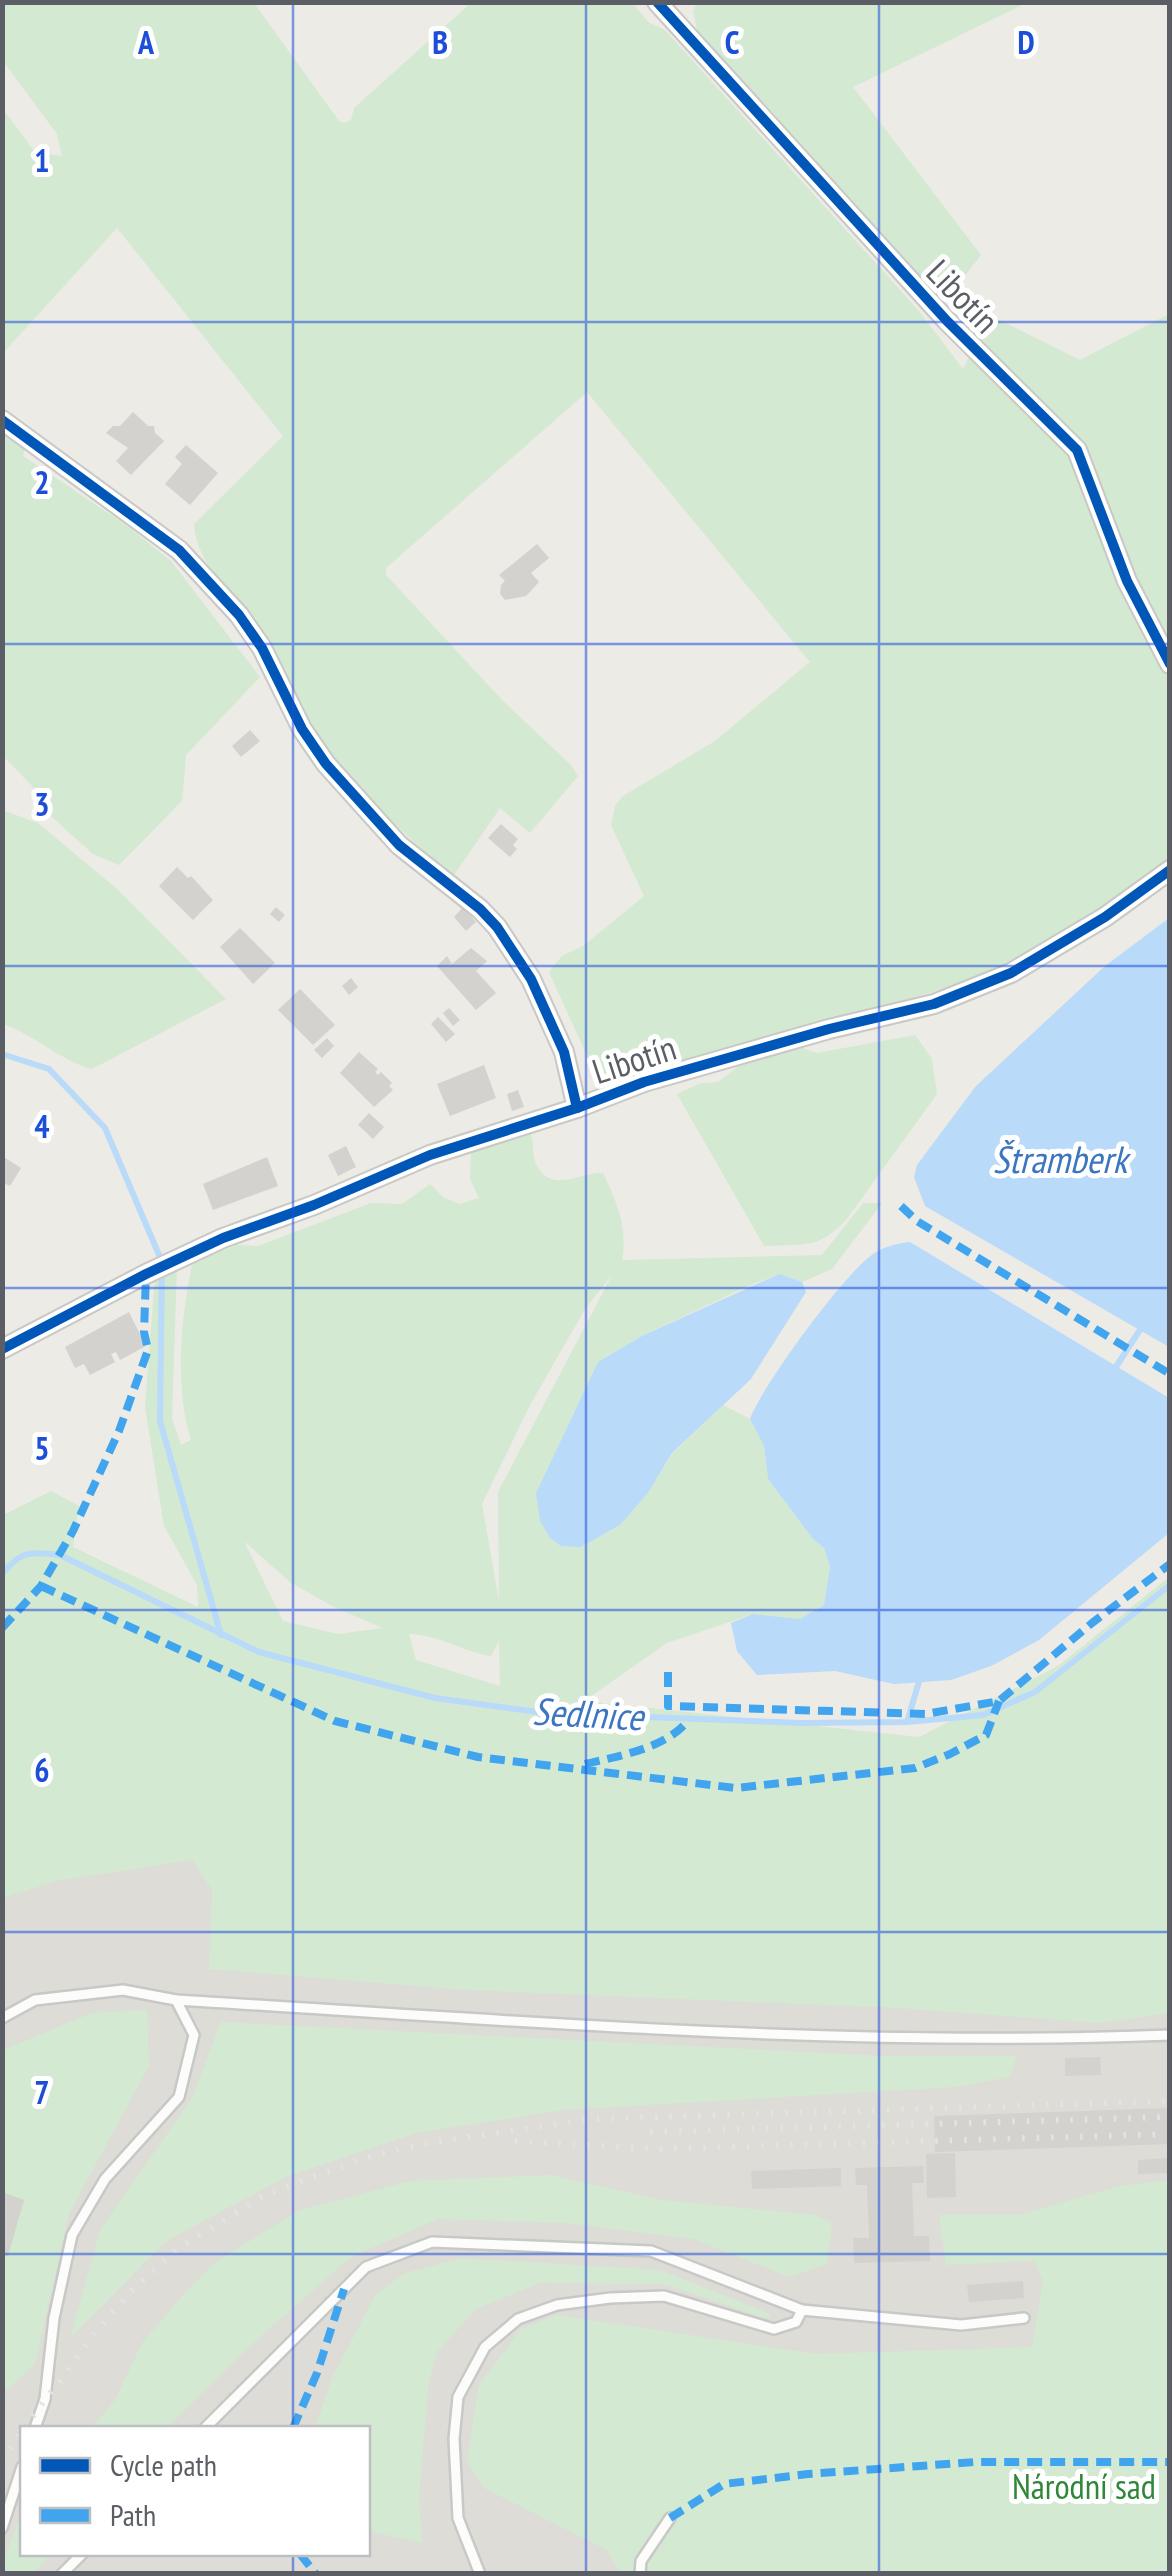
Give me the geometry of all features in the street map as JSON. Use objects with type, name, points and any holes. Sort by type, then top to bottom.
[{"type":"street","name":"Libotín","points":[[657,2],[947,321],[1076,450],[1127,580],[1170,664]]},
{"type":"street","points":[[2,420],[179,550],[239,616],[262,648],[302,728],[326,764],[400,846],[497,927],[531,978],[564,1052],[577,1108]]},
{"type":"street","name":"Libotín","points":[[2,1349],[222,1238],[314,1205],[430,1154],[660,1078],[829,1029],[934,1004],[1011,973],[1058,947],[1170,870]]},
{"type":"lane","points":[[2,2018],[35,2000],[123,1990],[176,2000],[700,2032],[1041,2040],[1170,2035]]},
{"type":"lane","points":[[36,2426],[45,2399],[54,2318],[72,2234],[105,2179],[178,2097],[194,2034],[176,2000]]},
{"type":"lane","points":[[206,2426],[366,2267],[432,2242],[651,2251],[802,2310],[961,2325],[1024,2318]]},
{"type":"lane","points":[[480,2574],[458,2518],[454,2439],[458,2397],[485,2347],[518,2319],[557,2305],[664,2296],[774,2330],[796,2322],[802,2310]]},
{"type":"lane","points":[[2,2528],[20,2473]]},
{"type":"lane","points":[[640,2574],[641,2561],[670,2518]]},
{"type":"lane","points":[[62,2574],[80,2556]]},
{"type":"shaded area","points":[[3,1794],[1169,1874],[1169,2306],[906,2573],[3,2574]]},
{"type":"green space","points":[[697,2],[1026,3],[853,87],[981,255],[946,300],[923,284],[699,37],[693,12]]},
{"type":"green space","points":[[3,3],[254,3],[344,123],[351,120],[354,108],[471,3],[633,3],[648,22],[665,30],[919,311],[963,369],[976,343],[958,314],[960,307],[971,306],[1080,360],[1169,314],[1170,670],[1165,672],[1170,682],[1169,860],[1086,920],[1026,954],[960,984],[597,1089],[584,1049],[549,972],[562,956],[583,946],[644,896],[611,825],[615,806],[623,796],[715,741],[810,662],[587,392],[386,568],[386,575],[578,776],[530,833],[500,808],[454,875],[433,858],[371,801],[334,758],[303,713],[266,638],[221,584],[203,555],[194,524],[283,436],[117,228],[3,353],[2,108],[35,152],[62,156],[57,134],[3,61]]},
{"type":"green space","points":[[2,429],[25,447],[23,456],[126,525],[171,561],[260,677],[186,755],[182,801],[119,865],[93,854],[33,800],[33,787],[3,756]]},
{"type":"green space","points":[[2,810],[38,823],[118,890],[226,999],[92,1069],[3,1024]]},
{"type":"green space","points":[[915,1035],[932,1059],[937,1094],[836,1230],[809,1244],[764,1246],[677,1094],[701,1083],[718,1082],[749,1058],[802,1048],[817,1053]]},
{"type":"green space","points":[[530,1131],[536,1164],[549,1178],[565,1180],[603,1173],[622,1226],[622,1260],[822,1255],[863,1203],[882,1203],[832,1269],[802,1282],[779,1274],[748,1286],[642,1336],[598,1362],[536,1493],[581,1547],[620,1525],[648,1493],[672,1454],[723,1405],[750,1419],[764,1446],[768,1479],[824,1548],[830,1567],[824,1605],[800,1619],[753,1614],[667,1643],[584,1701],[919,1737],[1058,1666],[1169,1577],[1169,2013],[1099,2023],[899,2008],[467,1990],[209,1969],[212,1890],[192,1860],[56,1881],[3,1898],[3,1515],[51,1491],[79,1506],[73,1547],[198,1607],[197,1585],[164,1526],[145,1407],[155,1277],[177,1265],[172,1419],[181,1445],[191,1440],[182,1396],[181,1352],[192,1264],[236,1245],[258,1246],[371,1203],[402,1204],[430,1184],[443,1197],[459,1204],[479,1198],[470,1179],[471,1151]],"holes":[[[612,1275],[498,1492],[499,1601],[482,1504],[530,1405],[585,1309]],[[244,1541],[290,1582],[383,1628],[338,1634],[283,1621]],[[409,1634],[491,1656],[499,1641],[500,1686],[416,1660]]]},
{"type":"green space","points":[[147,2010],[149,2066],[69,2214],[35,2364],[3,2394],[3,2050],[92,2013]]},
{"type":"green space","points":[[221,2022],[886,2056],[1017,2056],[1010,2077],[955,2087],[563,2110],[416,2133],[286,2177],[166,2241],[70,2338],[100,2230],[192,2098]]},
{"type":"green space","points":[[551,2175],[662,2200],[816,2215],[832,2223],[827,2264],[789,2277],[693,2239],[566,2223],[438,2219],[351,2257],[252,2344],[169,2426],[94,2426],[115,2400],[142,2343],[214,2263],[300,2210],[410,2181]]},
{"type":"green space","name":"Národní sad","points":[[1169,2180],[1169,2573],[620,2573],[607,2550],[484,2488],[467,2461],[479,2385],[522,2328],[557,2315],[815,2354],[1032,2347],[1043,2281],[1034,2261],[946,2265],[939,2215],[1019,2215],[1119,2186]]},
{"type":"green space","points":[[462,2258],[660,2270],[771,2314],[768,2319],[664,2284],[540,2283],[476,2309],[437,2352],[428,2386],[419,2499],[422,2543],[370,2531],[370,2426],[316,2426],[332,2378],[376,2294],[405,2273]]},
{"type":"green space","points":[[20,2516],[20,2556],[49,2556],[34,2573],[3,2573],[3,2562]]},
{"type":"water","name":"Štramberk","points":[[1169,918],[1169,1347],[925,1206],[914,1177],[917,1165],[976,1086],[1105,966]]},
{"type":"water","points":[[910,1242],[1169,1398],[1169,1533],[1039,1640],[991,1666],[951,1680],[894,1684],[835,1671],[757,1675],[737,1651],[731,1623],[753,1614],[800,1619],[824,1605],[830,1567],[824,1548],[768,1479],[764,1446],[750,1419],[787,1358],[860,1265],[882,1249]]},
{"type":"water","points":[[779,1274],[802,1282],[806,1292],[751,1379],[672,1453],[648,1493],[620,1525],[581,1547],[561,1546],[550,1538],[540,1521],[536,1493],[598,1362],[642,1336]]},
{"type":"building","points":[[133,412],[148,426],[154,426],[155,433],[164,441],[131,475],[116,461],[128,448],[106,433],[113,426],[120,426]]},
{"type":"building","points":[[186,445],[218,473],[190,505],[165,484],[182,464],[175,457]]},
{"type":"building","points":[[537,544],[549,558],[531,573],[539,582],[526,596],[505,600],[500,594],[505,581],[499,575]]},
{"type":"building","points":[[250,730],[260,741],[241,757],[232,746]]},
{"type":"building","points":[[501,824],[518,839],[513,845],[517,849],[510,857],[488,838]]},
{"type":"building","points":[[177,867],[213,900],[193,920],[159,886]]},
{"type":"building","points":[[276,907],[285,915],[279,922],[270,914]]},
{"type":"building","points":[[463,907],[476,922],[466,931],[454,917]]},
{"type":"building","points":[[240,928],[275,963],[253,984],[220,947]]},
{"type":"building","points":[[471,948],[487,961],[476,971],[496,993],[476,1010],[437,966],[447,956],[452,964]]},
{"type":"building","points":[[351,978],[358,987],[349,995],[342,986]]},
{"type":"building","points":[[300,989],[335,1025],[313,1045],[278,1010]]},
{"type":"building","points":[[449,1008],[460,1020],[453,1026],[443,1013]]},
{"type":"building","points":[[438,1017],[455,1034],[446,1042],[431,1024]]},
{"type":"building","points":[[327,1038],[334,1046],[322,1058],[314,1050]]},
{"type":"building","points":[[359,1052],[378,1069],[378,1075],[381,1072],[392,1083],[389,1086],[393,1090],[374,1107],[340,1073]]},
{"type":"building","points":[[484,1065],[496,1098],[450,1116],[437,1084]]},
{"type":"building","points":[[518,1090],[524,1107],[512,1111],[507,1094]]},
{"type":"building","points":[[369,1113],[384,1127],[373,1139],[358,1125]]},
{"type":"building","points":[[346,1146],[356,1167],[338,1176],[328,1155]]},
{"type":"building","points":[[2,1156],[21,1168],[10,1186],[2,1182]]},
{"type":"building","points":[[267,1157],[278,1186],[213,1210],[203,1184]]},
{"type":"building","points":[[129,1312],[146,1346],[120,1360],[116,1352],[111,1354],[115,1362],[90,1375],[84,1364],[75,1368],[65,1347]]},
{"type":"building","points":[[1100,2057],[1101,2075],[1065,2076],[1065,2058]]},
{"type":"building","points":[[1170,2108],[1170,2144],[935,2152],[934,2116]]},
{"type":"building","points":[[955,2153],[956,2197],[927,2198],[926,2154]]},
{"type":"building","points":[[1170,2158],[1170,2173],[1138,2174],[1138,2160]]},
{"type":"building","points":[[923,2166],[924,2183],[912,2183],[914,2236],[929,2236],[930,2261],[854,2263],[853,2238],[869,2238],[867,2185],[856,2185],[855,2168]]},
{"type":"building","points":[[841,2168],[841,2186],[752,2189],[751,2171]]},
{"type":"building","points":[[2,2192],[24,2200],[8,2256],[2,2255]]},
{"type":"building","points":[[1023,2281],[1024,2298],[969,2302],[967,2285]]},
{"type":"waterway","points":[[2,1054],[49,1069],[105,1128],[162,1262],[160,1421],[221,1635]]},
{"type":"waterway","points":[[1112,1373],[1143,1325]]},
{"type":"waterway","name":"Sedlnice","points":[[2,1574],[27,1554],[60,1555],[259,1652],[435,1698],[545,1713],[801,1723],[907,1722],[983,1715],[1035,1692],[1170,1585]]},
{"type":"waterway","points":[[907,1722],[921,1675]]},
{"type":"railway","points":[[26,2426],[128,2294],[176,2250],[266,2194],[369,2157],[422,2144],[592,2119],[1170,2101]]},
{"type":"railway","points":[[650,2132],[1170,2117]]},
{"type":"railway","points":[[515,2141],[660,2149],[1170,2134]]},
{"type":"railway","points":[[2,2461],[20,2434]]},
{"type":"marked path","points":[[901,1206],[917,1221],[1170,1374]]},
{"type":"marked path","points":[[2,1628],[41,1586],[73,1531],[119,1431],[148,1350],[144,1332],[146,1274]]},
{"type":"marked path","points":[[668,1672],[668,1706],[926,1714],[999,1701],[1170,1564]]},
{"type":"marked path","points":[[41,1586],[335,1721],[478,1757],[736,1788],[915,1768],[986,1735],[999,1701]]},
{"type":"marked path","points":[[585,1764],[653,1745],[686,1723]]},
{"type":"marked path","points":[[294,2426],[317,2373],[344,2289]]},
{"type":"marked path","points":[[670,2518],[724,2484],[808,2474],[975,2462],[1170,2462]]},
{"type":"marked path","points":[[302,2556],[316,2574]]},
{"type":"cycle path","points":[[657,2],[947,321],[1077,450],[1127,581],[1170,664]]},
{"type":"cycle path","points":[[2,420],[179,550],[239,615],[262,648],[302,729],[326,764],[399,845],[497,927],[531,979],[564,1052],[577,1108]]},
{"type":"cycle path","points":[[2,1349],[223,1238],[314,1205],[430,1155],[644,1082],[829,1029],[934,1004],[1011,973],[1105,917],[1170,870]]}]
